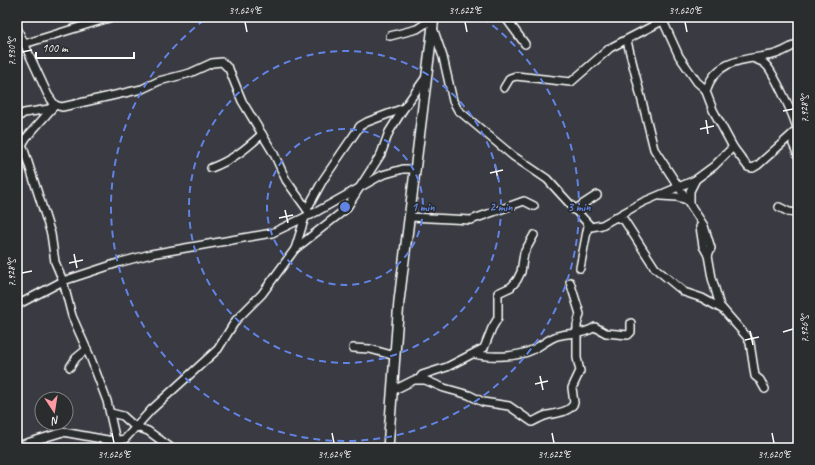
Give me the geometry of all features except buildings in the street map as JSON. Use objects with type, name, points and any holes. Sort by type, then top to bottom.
[{"type":"street","points":[[24,44],[97,23],[112,17]]},
{"type":"street","points":[[504,17],[525,44]]},
{"type":"street","points":[[504,88],[510,78],[516,76],[572,82],[604,52],[616,44],[626,41],[670,17]]},
{"type":"street","points":[[388,448],[395,356],[434,18]]},
{"type":"street","points":[[390,36],[417,29],[434,18]]},
{"type":"street","points":[[663,21],[680,56],[698,83],[706,91],[733,147],[748,166],[753,168],[796,131]]},
{"type":"street","points":[[17,28],[55,105]]},
{"type":"street","points":[[433,28],[443,57],[453,101],[458,110],[513,156],[547,179],[588,226],[595,227],[695,180],[714,166],[733,147]]},
{"type":"street","points":[[626,41],[654,149],[662,160],[670,176],[680,187],[701,228],[703,246],[708,255],[712,278],[722,309]]},
{"type":"street","points":[[698,83],[710,78],[724,67],[741,59],[773,54],[798,43]]},
{"type":"street","points":[[753,58],[765,64],[770,70],[789,106],[797,127],[793,144],[798,155]]},
{"type":"street","points":[[17,118],[24,114],[49,109],[55,105],[71,106],[135,91],[160,81],[190,73],[207,64],[219,62],[224,64],[229,69],[242,101],[278,161],[286,180],[307,214]]},
{"type":"street","points":[[17,446],[63,432],[118,444],[125,439],[167,394],[218,349],[236,320],[262,294],[295,249],[343,213],[381,154],[390,132],[404,108],[427,76]]},
{"type":"street","points":[[706,91],[710,78]]},
{"type":"street","points":[[22,145],[26,138],[55,105]]},
{"type":"street","points":[[295,249],[307,214],[323,180],[363,124],[404,108]]},
{"type":"street","points":[[17,128],[51,234],[55,262],[63,281],[72,316],[111,412],[118,444]]},
{"type":"street","points":[[211,168],[228,161],[247,149],[262,134]]},
{"type":"street","points":[[17,305],[63,281],[106,266],[151,254],[272,233],[393,171],[416,169]]},
{"type":"street","points":[[691,209],[690,191],[695,180]]},
{"type":"street","points":[[574,210],[597,195]]},
{"type":"street","points":[[660,196],[677,197],[687,200]]},
{"type":"street","points":[[410,217],[471,220],[524,200],[534,206]]},
{"type":"street","points":[[779,207],[789,212],[798,213]]},
{"type":"street","points":[[615,217],[624,220],[655,268],[676,287],[684,292],[702,298],[722,309],[747,337],[755,376],[760,380],[765,389]]},
{"type":"street","points":[[580,268],[588,226]]},
{"type":"street","points":[[419,379],[422,375],[447,367],[484,348],[492,328],[498,318],[498,293],[511,287],[517,280],[524,253],[534,236]]},
{"type":"street","points":[[392,391],[408,382],[419,379],[425,380],[451,391],[469,395],[483,402],[509,406],[532,422],[546,415],[557,414],[573,405],[572,388],[580,371],[577,358],[578,322],[580,314],[570,282]]},
{"type":"street","points":[[474,354],[516,355],[532,350],[554,337],[578,332],[588,332],[595,327],[606,333],[624,335],[631,332],[631,324]]},
{"type":"street","points":[[353,348],[370,349],[395,356]]},
{"type":"street","points":[[70,367],[76,358],[87,350]]},
{"type":"street","points":[[111,412],[123,416],[136,426],[148,431],[170,447]]}]
